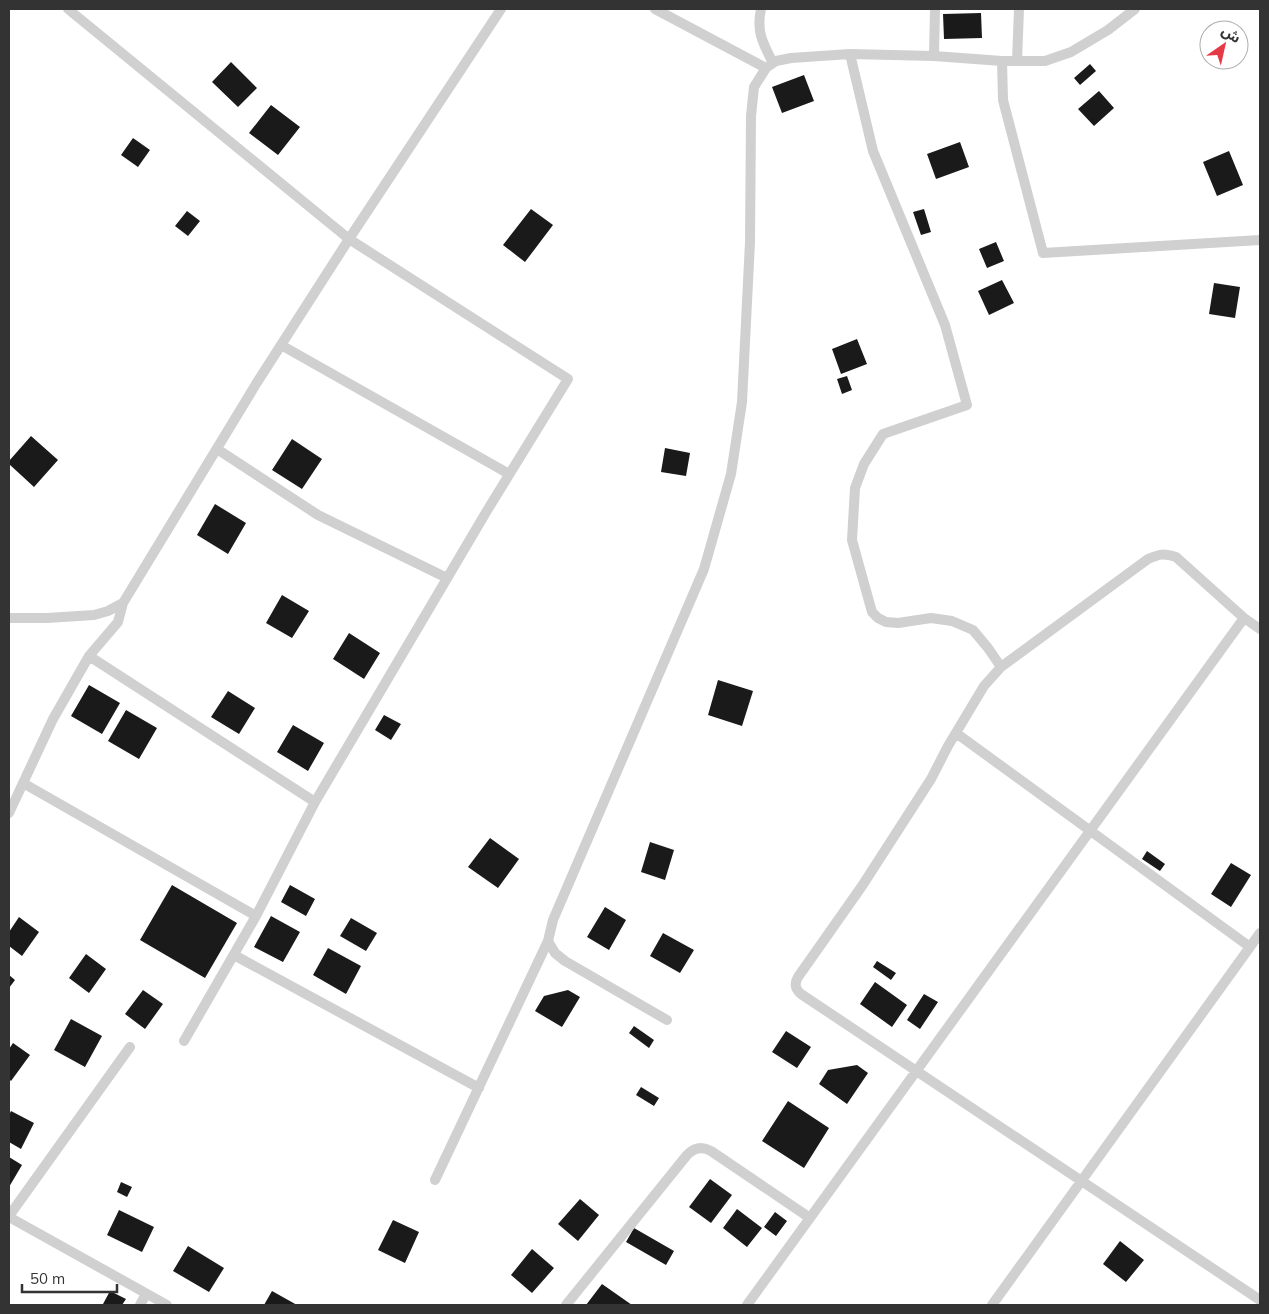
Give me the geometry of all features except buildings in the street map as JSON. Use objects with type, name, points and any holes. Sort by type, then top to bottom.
[{"type":"street","points":[[68,9],[349,239],[568,379],[509,474],[315,802],[256,916],[184,1041]]},
{"type":"street","points":[[9,813],[53,719],[89,656],[118,622],[123,603],[280,345],[500,9]]},
{"type":"street","points":[[655,9],[770,65]]},
{"type":"street","points":[[761,9],[759,20],[761,40],[770,65]]},
{"type":"street","points":[[934,56],[935,9]]},
{"type":"street","points":[[1017,61],[1019,9]]},
{"type":"street","points":[[435,1180],[548,942],[553,920],[704,569],[731,474],[742,392],[750,242],[751,116],[754,87],[776,60],[791,58],[850,54],[934,56],[1002,61],[1045,61],[1071,52],[1108,30],[1135,9]]},
{"type":"street","points":[[850,54],[873,151],[945,325],[967,405],[883,434],[864,464],[855,488],[852,540],[872,612],[878,618],[886,622],[898,623],[931,618],[952,621],[973,630],[1002,667]]},
{"type":"street","points":[[1002,61],[1003,100],[1043,253],[1260,240]]},
{"type":"street","points":[[280,345],[509,474]]},
{"type":"street","points":[[216,449],[318,515],[447,578]]},
{"type":"street","points":[[1260,629],[1244,618],[1176,557],[1166,554],[1158,555],[1148,559],[1002,667],[984,686],[940,758],[931,779],[862,886],[798,977],[796,984],[798,992],[1260,1300]]},
{"type":"street","points":[[9,618],[94,615],[108,611],[123,603]]},
{"type":"street","points":[[747,1305],[1244,618]]},
{"type":"street","points":[[89,656],[315,802]]},
{"type":"street","points":[[956,733],[1250,947]]},
{"type":"street","points":[[23,783],[256,916]]},
{"type":"street","points":[[992,1305],[1260,933]]},
{"type":"street","points":[[548,942],[555,953],[565,961],[666,1020]]},
{"type":"street","points":[[234,955],[479,1088]]},
{"type":"street","points":[[130,1048],[9,1217],[167,1305]]},
{"type":"street","points":[[566,1305],[687,1155],[694,1150],[702,1148],[711,1151],[810,1218]]},
{"type":"street","points":[[140,1305],[146,1294]]}]
